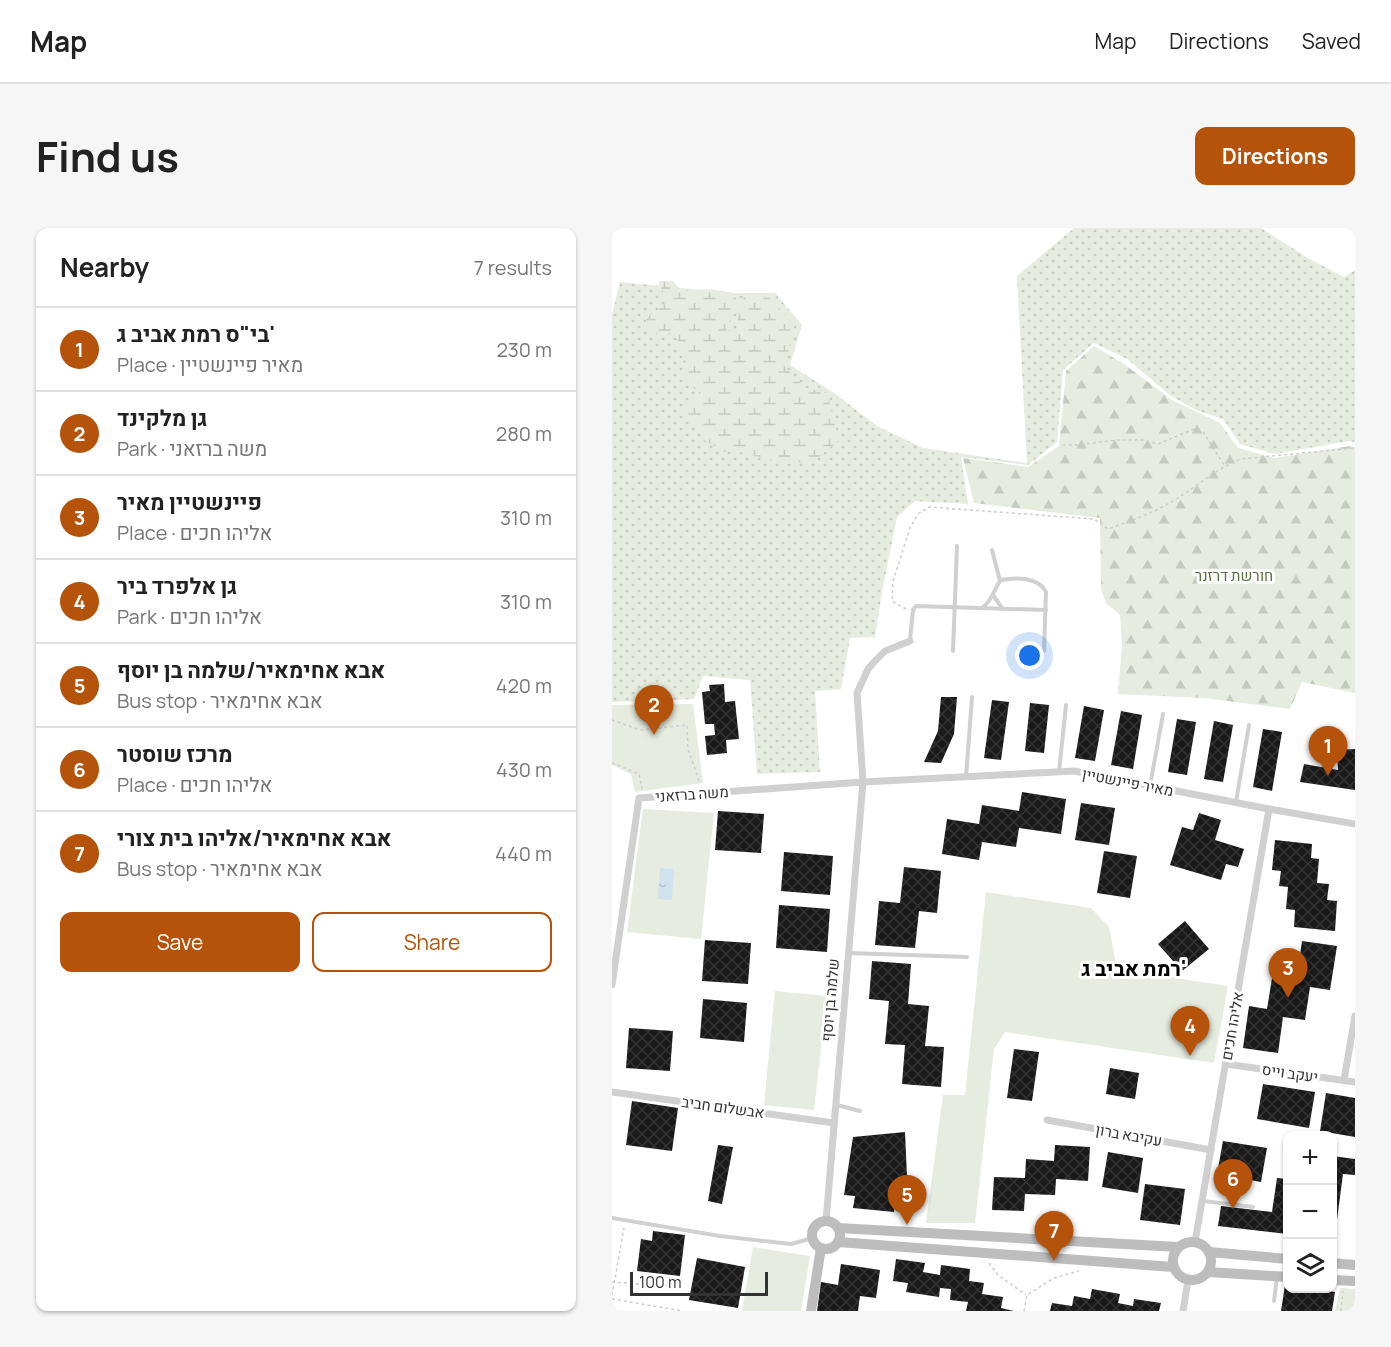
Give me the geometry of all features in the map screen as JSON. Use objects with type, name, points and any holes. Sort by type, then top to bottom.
[{"type":"street","name":"שלמה בן יוסף","points":[[826,1221],[863,782],[857,693],[868,669],[885,651],[910,641]]},
{"type":"street","name":"מאיר פיינשטיין","points":[[863,782],[1074,771],[1355,824]]},
{"type":"street","name":"משה ברזאני","points":[[612,985],[639,798],[863,782]]},
{"type":"street","name":"אליהו חכים","points":[[1195,1242],[1269,809]]},
{"type":"street","points":[[1344,1080],[1355,1016]]},
{"type":"street","name":"יעקב וייס","points":[[1226,1064],[1355,1082]]},
{"type":"street","name":"אבשלום חביב","points":[[612,1092],[834,1123]]},
{"type":"street","name":"עקיבא ברון","points":[[1047,1120],[1211,1150]]},
{"type":"street","points":[[826,1221],[835,1224],[838,1228],[840,1235],[838,1242],[831,1248],[821,1248],[814,1242],[815,1226],[826,1221]]},
{"type":"street","points":[[838,1228],[1178,1247]]},
{"type":"street","points":[[838,1242],[1173,1267]]},
{"type":"street","points":[[1208,1272],[1211,1262],[1209,1252],[1205,1247],[1195,1242],[1183,1243],[1178,1247],[1173,1256],[1173,1267],[1179,1275],[1188,1280],[1199,1278],[1208,1272],[1282,1276]]},
{"type":"street","points":[[811,1311],[821,1248]]},
{"type":"street","points":[[1209,1252],[1283,1259]]},
{"type":"street","points":[[1337,1263],[1355,1265]]},
{"type":"street","points":[[1183,1311],[1188,1280]]},
{"type":"street","points":[[1337,1280],[1355,1281]]},
{"type":"lane","points":[[953,651],[957,546]]},
{"type":"lane","points":[[981,608],[989,602],[1000,581],[992,550]]},
{"type":"lane","points":[[1000,581],[1004,579],[1039,583],[1046,592],[1044,651]]},
{"type":"lane","points":[[993,594],[1003,609]]},
{"type":"lane","points":[[910,641],[912,614],[914,608],[919,606],[1046,610]]},
{"type":"lane","points":[[966,777],[972,697]]},
{"type":"lane","points":[[1059,772],[1066,705]]},
{"type":"lane","points":[[1150,786],[1163,714]]},
{"type":"lane","points":[[1236,803],[1249,725]]},
{"type":"lane","points":[[849,953],[967,957]]},
{"type":"lane","points":[[836,1105],[860,1111]]},
{"type":"lane","points":[[1202,1201],[1253,1207]]},
{"type":"lane","points":[[612,1218],[720,1236],[791,1244],[813,1238]]},
{"type":"lane","points":[[1274,1301],[1282,1276]]},
{"type":"path","points":[[1064,445],[1117,440],[1158,444],[1194,429],[1203,432],[1224,465]]},
{"type":"path","points":[[912,614],[892,601],[892,581],[910,528],[918,514],[929,507],[1094,519],[1108,529],[1141,517],[1180,497],[1224,465],[1241,459],[1355,448]]},
{"type":"path","points":[[612,720],[640,729],[687,725],[688,749],[696,775],[705,793]]},
{"type":"path","points":[[612,763],[639,774],[643,798]]},
{"type":"path","points":[[612,1295],[625,1221]]},
{"type":"path","points":[[979,1252],[998,1275],[1027,1295]]},
{"type":"path","points":[[1024,1311],[1027,1295],[1054,1278],[1079,1271]]},
{"type":"path","points":[[613,1282],[682,1287]]},
{"type":"path","points":[[1341,1311],[1343,1284]]},
{"type":"path","points":[[612,1299],[683,1311]]},
{"type":"green space","points":[[1074,228],[1261,228],[1306,257],[1344,277],[1355,270],[1355,442],[1349,441],[1275,454],[1240,444],[1223,419],[1196,410],[1171,396],[1127,359],[1094,343],[1063,370],[1057,442],[1028,465],[961,457],[968,504],[915,501],[897,517],[875,637],[850,638],[841,689],[815,691],[820,772],[757,774],[750,680],[703,676],[694,699],[612,702],[612,315],[620,282],[734,293],[775,293],[802,325],[790,365],[833,392],[877,426],[923,448],[1027,463],[1017,276]]},
{"type":"green space","points":[[658,281],[673,281],[682,291],[710,289],[734,293],[737,302],[733,307],[727,331],[737,329],[739,305],[747,293],[766,294],[794,325],[785,367],[804,387],[827,393],[839,440],[817,459],[789,464],[739,452],[725,452],[704,440],[682,412],[700,394],[684,379],[684,365],[676,333],[658,334],[644,324],[649,316],[668,302]]},
{"type":"green space","name":"חורשת דרזנר","points":[[1094,346],[1124,364],[1172,400],[1220,423],[1238,448],[1274,458],[1355,447],[1355,693],[1302,682],[1290,709],[1204,698],[1118,694],[1122,646],[1120,615],[1106,603],[1101,589],[1100,518],[974,503],[963,458],[1028,467],[1059,446],[1066,371]]},
{"type":"green space","points":[[693,704],[703,783],[635,792],[631,774],[612,765],[612,705]]},
{"type":"green space","points":[[643,809],[714,813],[701,939],[627,932]]},
{"type":"green space","points":[[986,892],[1091,908],[1109,927],[1117,969],[1228,986],[1214,1063],[1005,1032],[994,1049],[975,1223],[926,1223],[943,1095],[965,1095]]},
{"type":"green space","points":[[775,991],[827,996],[814,1110],[764,1105]]},
{"type":"green space","points":[[753,1247],[810,1256],[801,1311],[742,1311]]},
{"type":"green space","points":[[1340,1288],[1355,1289],[1355,1311],[1335,1311]]},
{"type":"water","points":[[660,868],[674,869],[672,900],[658,899]]},
{"type":"building","points":[[724,684],[725,702],[735,701],[739,739],[726,740],[727,753],[707,755],[705,736],[715,735],[714,724],[705,724],[702,692],[710,691],[709,685]]},
{"type":"building","points":[[941,697],[957,697],[954,734],[941,763],[924,762],[938,731]]},
{"type":"building","points":[[992,700],[1009,702],[1001,760],[984,758]]},
{"type":"building","points":[[1030,703],[1049,705],[1044,753],[1025,751]]},
{"type":"building","points":[[1084,706],[1104,710],[1095,761],[1075,758]]},
{"type":"building","points":[[1121,711],[1142,715],[1133,769],[1111,765]]},
{"type":"building","points":[[1177,719],[1196,722],[1187,775],[1168,772]]},
{"type":"building","points":[[1214,721],[1233,725],[1223,782],[1204,779]]},
{"type":"building","points":[[1263,729],[1282,732],[1272,791],[1253,787]]},
{"type":"building","points":[[1355,749],[1355,790],[1300,782],[1304,764],[1338,770],[1337,750]]},
{"type":"building","points":[[1022,792],[1066,799],[1061,834],[1019,828],[1016,847],[982,842],[979,860],[942,854],[947,819],[979,824],[982,805],[1019,811]]},
{"type":"building","points":[[1081,803],[1115,808],[1109,845],[1075,840]]},
{"type":"building","points":[[718,811],[764,814],[761,853],[715,850]]},
{"type":"building","points":[[1199,813],[1221,820],[1215,840],[1244,849],[1238,867],[1226,864],[1221,880],[1170,865],[1182,827],[1193,830]]},
{"type":"building","points":[[1275,840],[1312,844],[1311,858],[1319,859],[1317,883],[1329,884],[1327,900],[1337,901],[1335,931],[1294,927],[1295,910],[1286,909],[1288,887],[1279,886],[1281,871],[1272,870]]},
{"type":"building","points":[[1104,851],[1137,856],[1130,898],[1097,893]]},
{"type":"building","points":[[784,852],[833,856],[830,895],[781,891]]},
{"type":"building","points":[[904,867],[941,871],[937,913],[919,911],[915,948],[875,945],[879,901],[900,903]]},
{"type":"building","points":[[779,905],[830,909],[827,952],[776,948]]},
{"type":"building","points":[[1185,921],[1209,949],[1182,971],[1158,944]]},
{"type":"building","points":[[705,940],[751,943],[748,984],[702,981]]},
{"type":"building","points":[[1302,941],[1337,946],[1330,990],[1310,987],[1305,1020],[1283,1017],[1278,1053],[1243,1048],[1249,1006],[1267,1009],[1273,972],[1297,976]]},
{"type":"building","points":[[872,961],[911,964],[908,1004],[929,1006],[925,1046],[944,1047],[941,1087],[902,1084],[905,1045],[885,1044],[889,1001],[869,999]]},
{"type":"building","points":[[703,999],[747,1003],[744,1042],[700,1038]]},
{"type":"building","points":[[629,1028],[673,1031],[670,1071],[626,1068]]},
{"type":"building","points":[[1014,1049],[1039,1052],[1032,1101],[1007,1098]]},
{"type":"building","points":[[1110,1068],[1139,1073],[1135,1099],[1106,1094]]},
{"type":"building","points":[[1263,1084],[1315,1092],[1309,1128],[1257,1119]]},
{"type":"building","points":[[1326,1093],[1355,1098],[1355,1137],[1337,1134],[1337,1131],[1320,1131]]},
{"type":"building","points":[[632,1101],[678,1108],[672,1151],[626,1145]]},
{"type":"building","points":[[905,1132],[907,1177],[896,1187],[894,1212],[853,1208],[855,1196],[844,1195],[853,1137]]},
{"type":"building","points":[[1223,1141],[1267,1148],[1261,1182],[1217,1174]]},
{"type":"building","points":[[718,1145],[733,1147],[722,1204],[708,1201]]},
{"type":"building","points":[[1055,1145],[1090,1147],[1088,1181],[1056,1179],[1055,1195],[1025,1194],[1024,1211],[992,1210],[994,1177],[1025,1178],[1026,1159],[1054,1161]]},
{"type":"building","points":[[1108,1152],[1143,1158],[1138,1193],[1102,1187]]},
{"type":"building","points":[[1337,1157],[1355,1159],[1355,1175],[1343,1174],[1337,1220]]},
{"type":"building","points":[[1277,1178],[1283,1179],[1283,1234],[1218,1226],[1221,1206],[1272,1212]]},
{"type":"building","points":[[1145,1184],[1185,1189],[1180,1225],[1140,1220]]},
{"type":"building","points":[[653,1231],[685,1235],[680,1276],[637,1271],[641,1239],[652,1241]]},
{"type":"building","points":[[697,1258],[745,1267],[738,1308],[689,1300]]},
{"type":"building","points":[[896,1259],[925,1263],[923,1272],[940,1275],[941,1265],[970,1269],[969,1281],[984,1283],[982,1294],[1003,1297],[1001,1308],[1014,1311],[966,1311],[968,1302],[950,1300],[951,1289],[940,1288],[939,1297],[906,1292],[908,1283],[893,1281]]},
{"type":"building","points":[[841,1264],[880,1270],[876,1298],[860,1296],[858,1311],[817,1311],[821,1282],[838,1285]]},
{"type":"building","points":[[1092,1289],[1120,1294],[1118,1303],[1133,1306],[1134,1299],[1161,1303],[1159,1311],[1050,1311],[1052,1303],[1072,1306],[1074,1296],[1090,1299]]},
{"type":"building","points":[[1284,1293],[1335,1293],[1332,1311],[1281,1311]]},
{"type":"place","name":"גן מלקינד","points":[[654,735]]},
{"type":"place","name":"בי\"ס רמת אביב ג'","points":[[1328,776]]},
{"type":"place","name":"פיינשטיין מאיר","points":[[1288,998]]},
{"type":"place","name":"גן אלפרד ביר","points":[[1190,1056]]},
{"type":"place","name":"מרכז שוסטר","points":[[1233,1209]]},
{"type":"place","name":"אבא אחימאיר/שלמה בן יוסף","points":[[907,1225]]},
{"type":"place","name":"אבא אחימאיר/אליהו בית צורי","points":[[1054,1261]]},
{"type":"district","name":"רמת אביב ג'","points":[[1134,968]]}]
